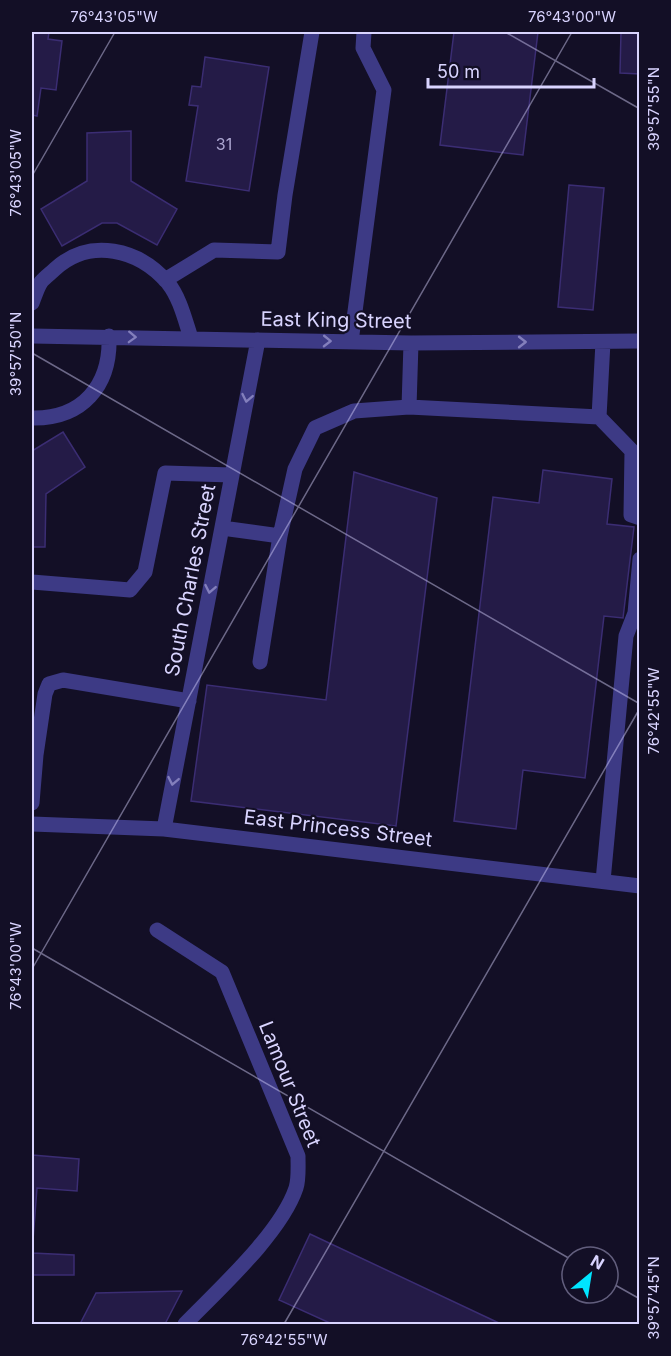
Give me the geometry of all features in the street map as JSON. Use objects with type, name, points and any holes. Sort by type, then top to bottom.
[{"type":"street","points":[[165,280],[214,250],[278,252],[312,32]]},
{"type":"street","points":[[351,342],[384,90],[363,48],[364,32]]},
{"type":"street","points":[[32,303],[41,282],[66,259],[96,249],[120,252],[150,264],[170,285],[191,338]]},
{"type":"street","name":"East King Street","points":[[32,336],[411,343],[639,342]]},
{"type":"street","points":[[32,418],[46,418],[80,407],[100,384],[110,348],[109,336]]},
{"type":"street","name":"South Charles Street","points":[[164,829],[258,340]]},
{"type":"street","points":[[598,417],[603,342]]},
{"type":"street","points":[[409,407],[411,343]]},
{"type":"street","points":[[260,662],[280,536],[295,469],[315,428],[354,411],[409,407],[598,417],[632,451],[631,515],[639,518]]},
{"type":"street","points":[[32,582],[130,590],[145,572],[165,473],[232,475]]},
{"type":"street","points":[[222,528],[280,536]]},
{"type":"street","points":[[603,881],[626,636],[635,613],[639,559]]},
{"type":"street","points":[[32,803],[36,754],[45,694],[49,684],[63,680],[189,701]]},
{"type":"street","name":"East Princess Street","points":[[32,824],[164,829],[639,886]]},
{"type":"street","name":"Lamour Street","points":[[157,930],[222,972],[298,1156],[297,1187],[278,1221],[254,1252],[185,1324]]},
{"type":"building","points":[[32,32],[49,32],[48,39],[62,41],[56,90],[41,88],[37,116],[32,115]]},
{"type":"building","points":[[454,32],[538,32],[523,155],[440,145]]},
{"type":"building","points":[[621,32],[640,32],[640,74],[620,73]]},
{"type":"building","points":[[205,57],[269,67],[249,191],[186,181],[198,106],[189,105],[192,86],[201,87]]},
{"type":"building","points":[[131,131],[131,181],[177,209],[157,245],[117,223],[102,223],[62,246],[41,209],[87,181],[87,133]]},
{"type":"building","points":[[569,185],[604,188],[593,310],[558,307]]},
{"type":"building","points":[[63,432],[85,467],[46,494],[45,547],[32,547],[32,451]]},
{"type":"building","points":[[543,470],[612,479],[607,524],[634,527],[623,618],[604,616],[585,778],[523,770],[516,829],[454,821],[493,497],[539,503]]},
{"type":"building","points":[[354,472],[437,498],[396,826],[191,801],[207,685],[326,700]]},
{"type":"building","points":[[32,1155],[79,1159],[77,1191],[37,1188],[32,1253]]},
{"type":"building","points":[[310,1234],[501,1324],[332,1324],[279,1300]]},
{"type":"building","points":[[32,1253],[74,1255],[74,1275],[32,1275]]},
{"type":"building","points":[[182,1291],[165,1324],[80,1324],[96,1293]]}]
